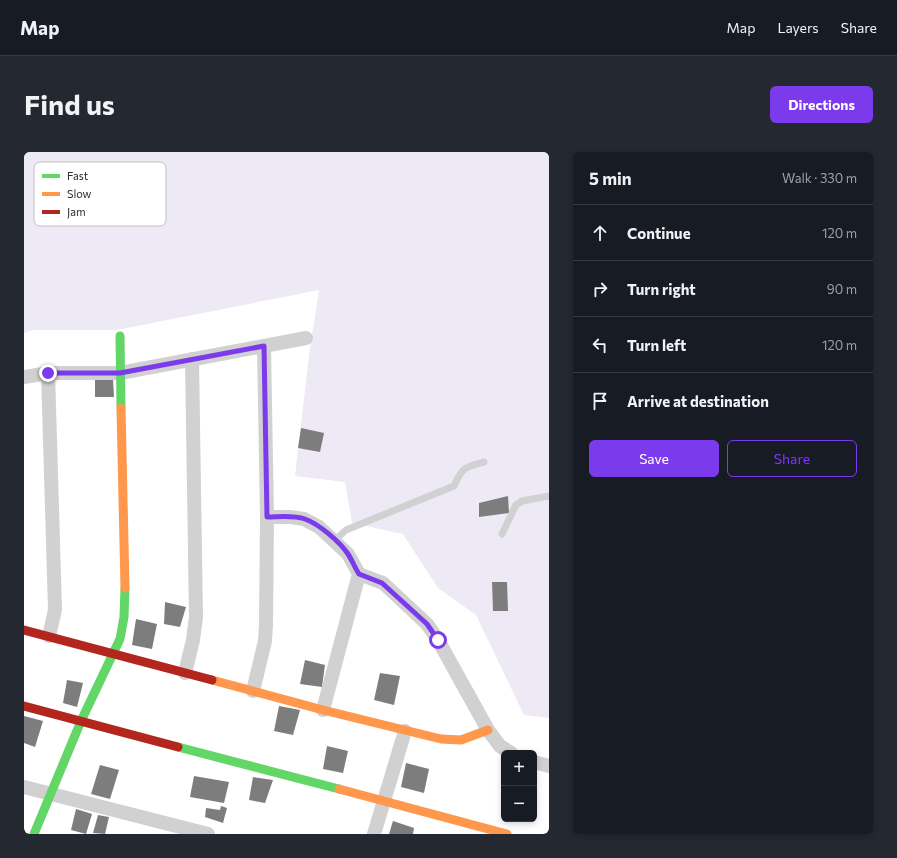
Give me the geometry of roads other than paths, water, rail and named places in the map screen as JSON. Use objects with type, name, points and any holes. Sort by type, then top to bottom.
[{"type":"street","points":[[34,834],[81,721],[120,639],[124,617],[120,336]]},
{"type":"street","points":[[24,377],[48,373],[120,373],[306,338]]},
{"type":"street","points":[[253,691],[264,641],[266,624],[267,517],[264,346]]},
{"type":"street","points":[[185,673],[193,640],[196,617],[192,359]]},
{"type":"street","points":[[48,373],[54,610],[49,636]]},
{"type":"street","points":[[267,517],[290,517],[304,519],[319,527],[335,540],[348,554],[359,574],[382,583],[427,624],[438,640],[488,730],[500,746],[506,750]]},
{"type":"street","points":[[323,710],[359,574]]},
{"type":"street","points":[[24,630],[405,731],[450,740],[461,740],[488,730]]},
{"type":"street","points":[[24,706],[508,834]]},
{"type":"street","points":[[374,834],[405,731]]},
{"type":"street","points":[[537,763],[549,766]]},
{"type":"street","points":[[24,787],[208,834]]},
{"type":"lane","points":[[335,540],[346,530],[454,486],[465,467],[484,462]]},
{"type":"lane","points":[[502,534],[516,505],[522,501],[549,496]]}]
